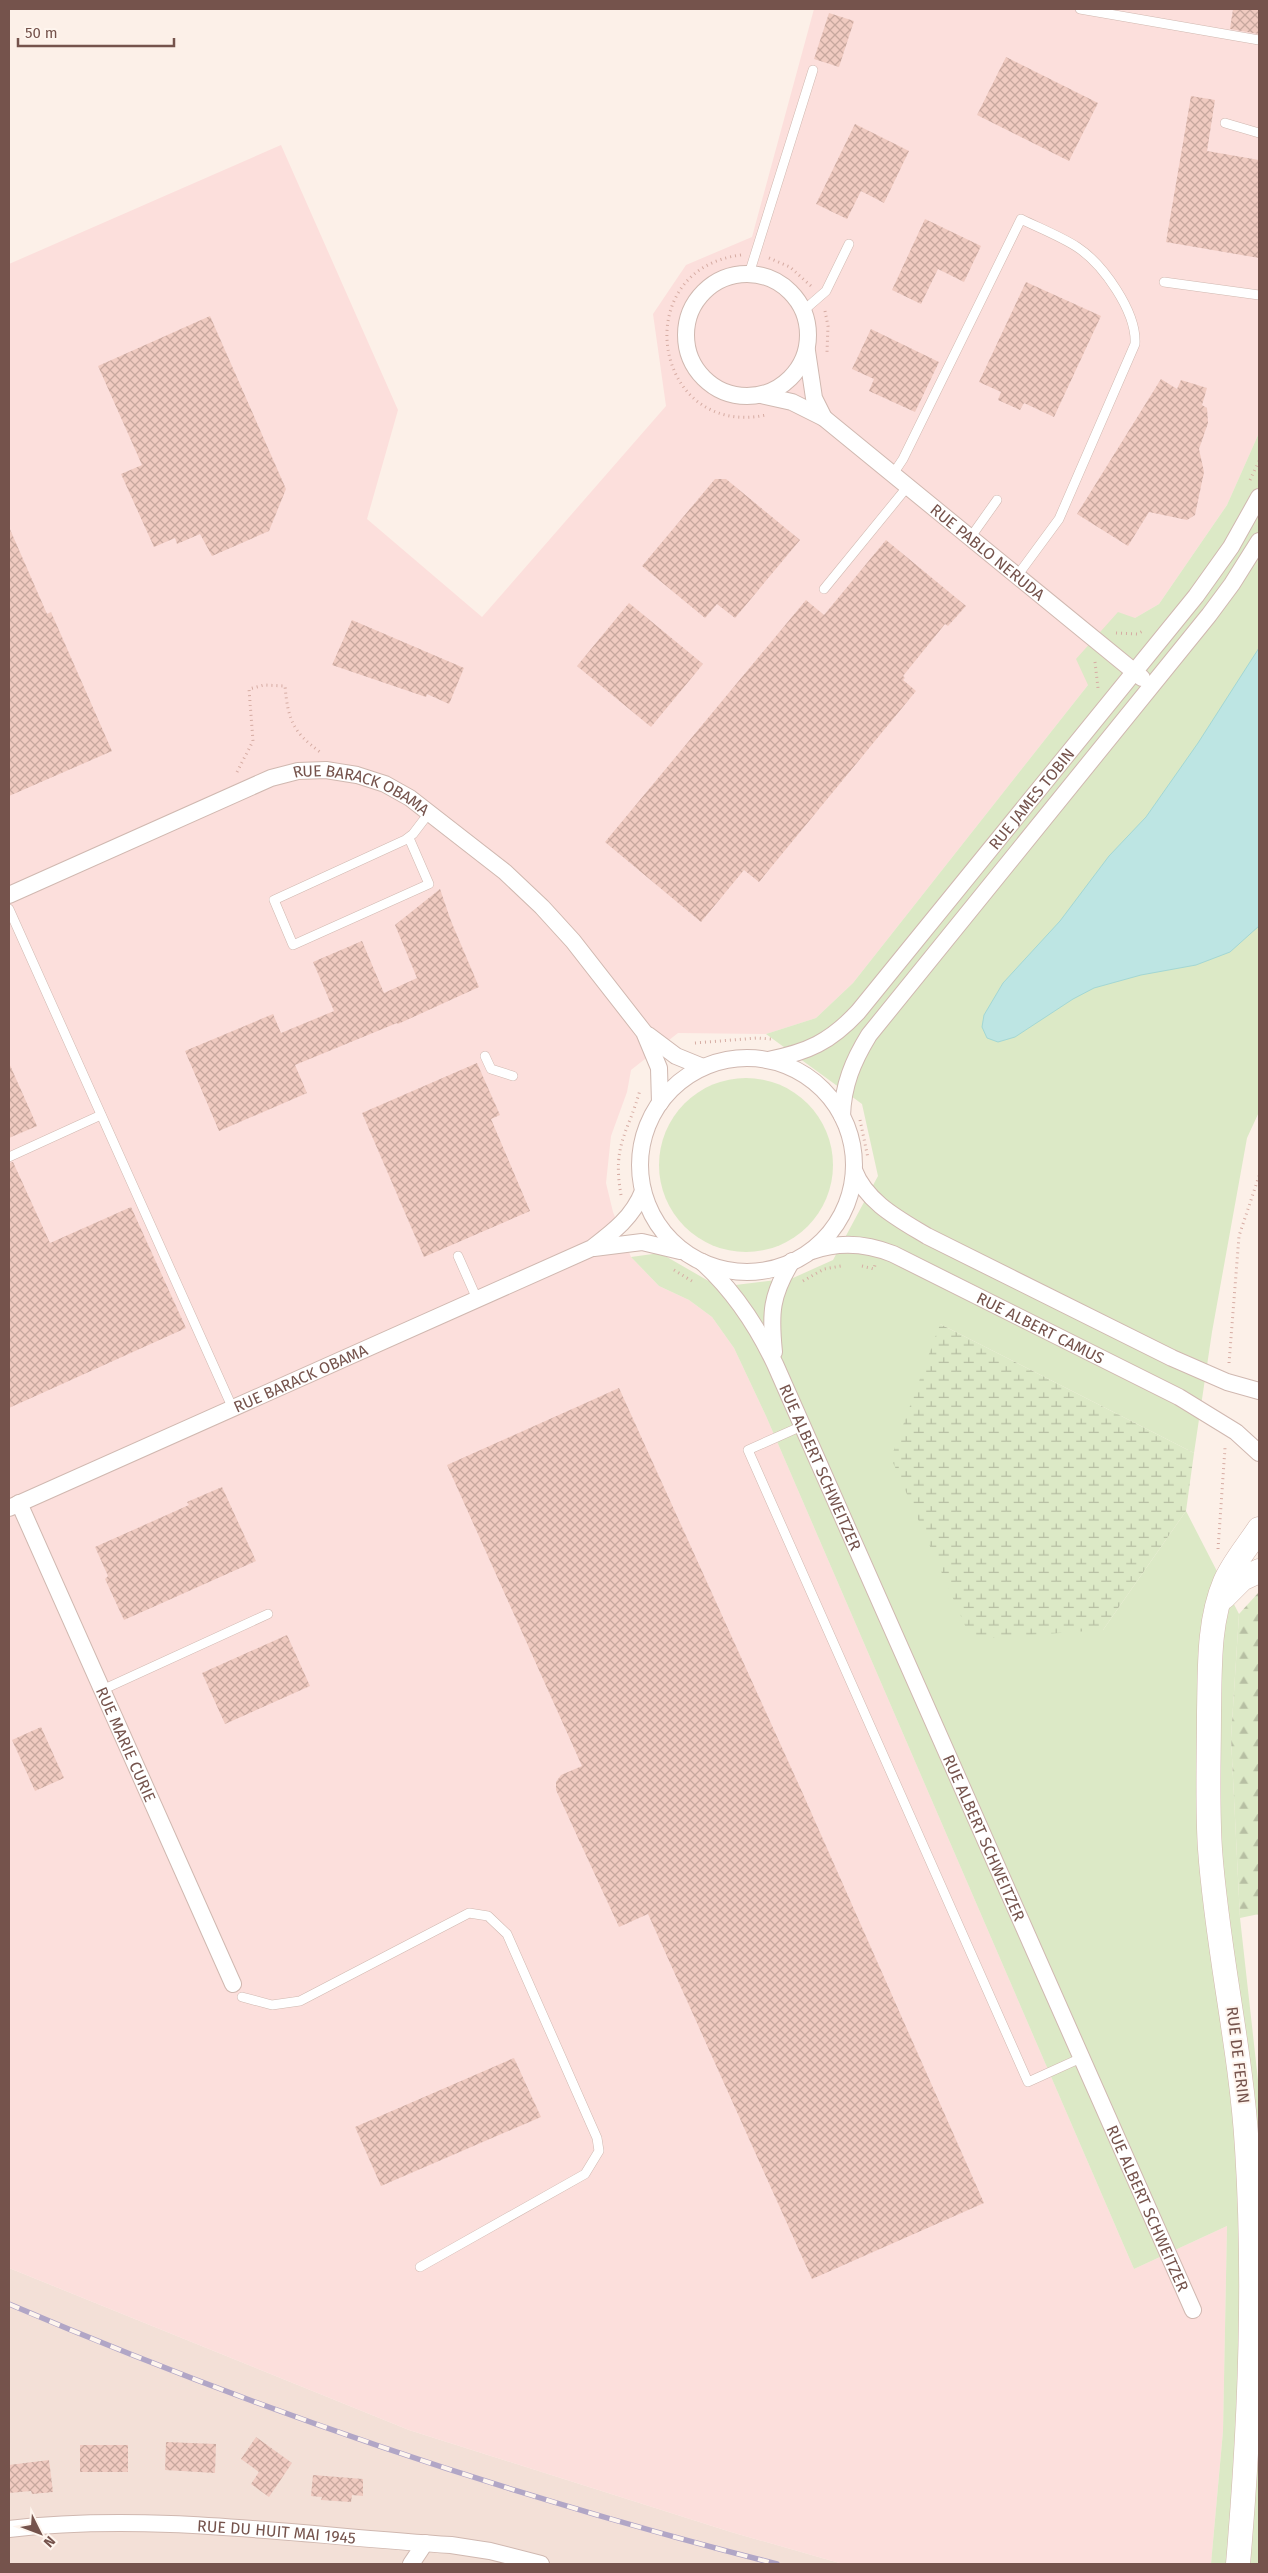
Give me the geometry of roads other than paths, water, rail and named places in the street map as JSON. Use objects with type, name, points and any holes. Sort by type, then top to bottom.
[{"type":"street","name":"RUE PABLO NERUDA","points":[[761,394],[787,381],[799,367],[806,349],[808,330],[798,301],[782,285],[772,279],[749,274],[738,275],[716,282],[699,297],[688,317],[686,340],[688,351],[695,367],[715,387],[742,396],[761,394],[792,402],[824,418],[1152,686]]},
{"type":"street","name":"RUE PABLO NERUDA","points":[[806,349],[814,398],[824,418]]},
{"type":"street","name":"RUE JAMES TOBIN","points":[[768,1060],[818,1046],[847,1024],[1135,672],[1220,563],[1259,497]]},
{"type":"street","name":"RUE JAMES TOBIN","points":[[842,1116],[842,1099],[847,1077],[856,1057],[873,1029],[1152,686],[1232,584],[1259,542]]},
{"type":"street","name":"RUE BARACK OBAMA","points":[[9,894],[271,778],[298,771],[326,770],[371,778],[397,790],[505,872],[573,940],[644,1032],[660,1068],[660,1103]]},
{"type":"street","name":"RUE BARACK OBAMA","points":[[644,1032],[676,1056],[704,1067]]},
{"type":"street","points":[[735,1059],[768,1060],[792,1068],[815,1082],[833,1101],[842,1116],[861,1167],[840,1217],[826,1237],[807,1253],[768,1270],[743,1272],[718,1268],[686,1253],[662,1229],[649,1207],[640,1174],[643,1141],[648,1125],[660,1103],[676,1085],[704,1067],[735,1059]]},
{"type":"street","name":"RUE ALBERT CAMUS","points":[[861,1167],[862,1187],[874,1200],[896,1218],[926,1236],[1172,1358],[1227,1382],[1259,1391]]},
{"type":"street","name":"RUE BARACK OBAMA","points":[[14,1506],[592,1248],[624,1222],[635,1209],[644,1191]]},
{"type":"street","name":"RUE BARACK OBAMA","points":[[592,1248],[642,1242],[659,1244],[686,1253]]},
{"type":"street","name":"RUE ALBERT CAMUS","points":[[807,1253],[842,1244],[861,1245],[882,1250],[1179,1397],[1236,1432],[1259,1453]]},
{"type":"street","name":"RUE ALBERT SCHWEITZER","points":[[775,1364],[771,1320],[773,1301],[778,1284],[792,1261]]},
{"type":"street","name":"RUE ALBERT SCHWEITZER","points":[[702,1262],[738,1298],[764,1340],[1193,2310]]},
{"type":"street","name":"RUE MARIE CURIE","points":[[14,1506],[102,1690],[237,1991]]},
{"type":"street","name":"RUE DE FERIN","points":[[1238,2564],[1249,2407],[1251,2225],[1244,2109],[1210,1850],[1210,1689],[1212,1640],[1218,1607],[1231,1571],[1259,1529]]},
{"type":"street","name":"RUE DE FERIN","points":[[1218,1607],[1237,1583],[1259,1571]]},
{"type":"street","name":"RUE DU HUIT MAI 1945","points":[[9,2529],[88,2524],[166,2525],[471,2547],[541,2564]]},
{"type":"street","points":[[411,2564],[425,2543]]},
{"type":"lane","points":[[1080,9],[1259,40]]},
{"type":"lane","points":[[749,274],[813,70]]},
{"type":"lane","points":[[1225,123],[1259,133]]},
{"type":"lane","points":[[893,474],[903,459],[1021,219],[1076,246],[1086,254],[1106,276],[1125,307],[1134,325],[1135,344],[1060,519],[1017,576]]},
{"type":"lane","points":[[803,311],[826,291],[849,244]]},
{"type":"lane","points":[[1164,282],[1259,296]]},
{"type":"lane","points":[[824,589],[908,486]]},
{"type":"lane","points":[[970,538],[997,500]]},
{"type":"lane","points":[[410,838],[429,884],[293,945],[274,900],[410,838],[429,813]]},
{"type":"lane","points":[[9,909],[233,1409]]},
{"type":"lane","points":[[485,1056],[491,1069],[513,1076]]},
{"type":"lane","points":[[9,1157],[101,1115]]},
{"type":"lane","points":[[458,1256],[477,1299]]},
{"type":"lane","points":[[802,1426],[748,1450],[1028,2082],[1081,2058]]},
{"type":"lane","points":[[102,1690],[268,1614]]},
{"type":"lane","points":[[237,1991],[272,2005],[300,2001],[469,1913],[488,1916],[507,1934],[597,2138],[599,2151],[585,2174],[420,2267]]},
{"type":"water","points":[[1259,648],[1259,926],[1230,952],[1196,965],[1141,975],[1094,988],[1073,999],[1015,1037],[998,1042],[987,1038],[982,1027],[984,1015],[1003,983],[1060,921],[1109,856],[1146,817],[1198,743]]},
{"type":"railway","points":[[9,2304],[197,2380],[388,2449],[582,2510],[777,2564]]}]
